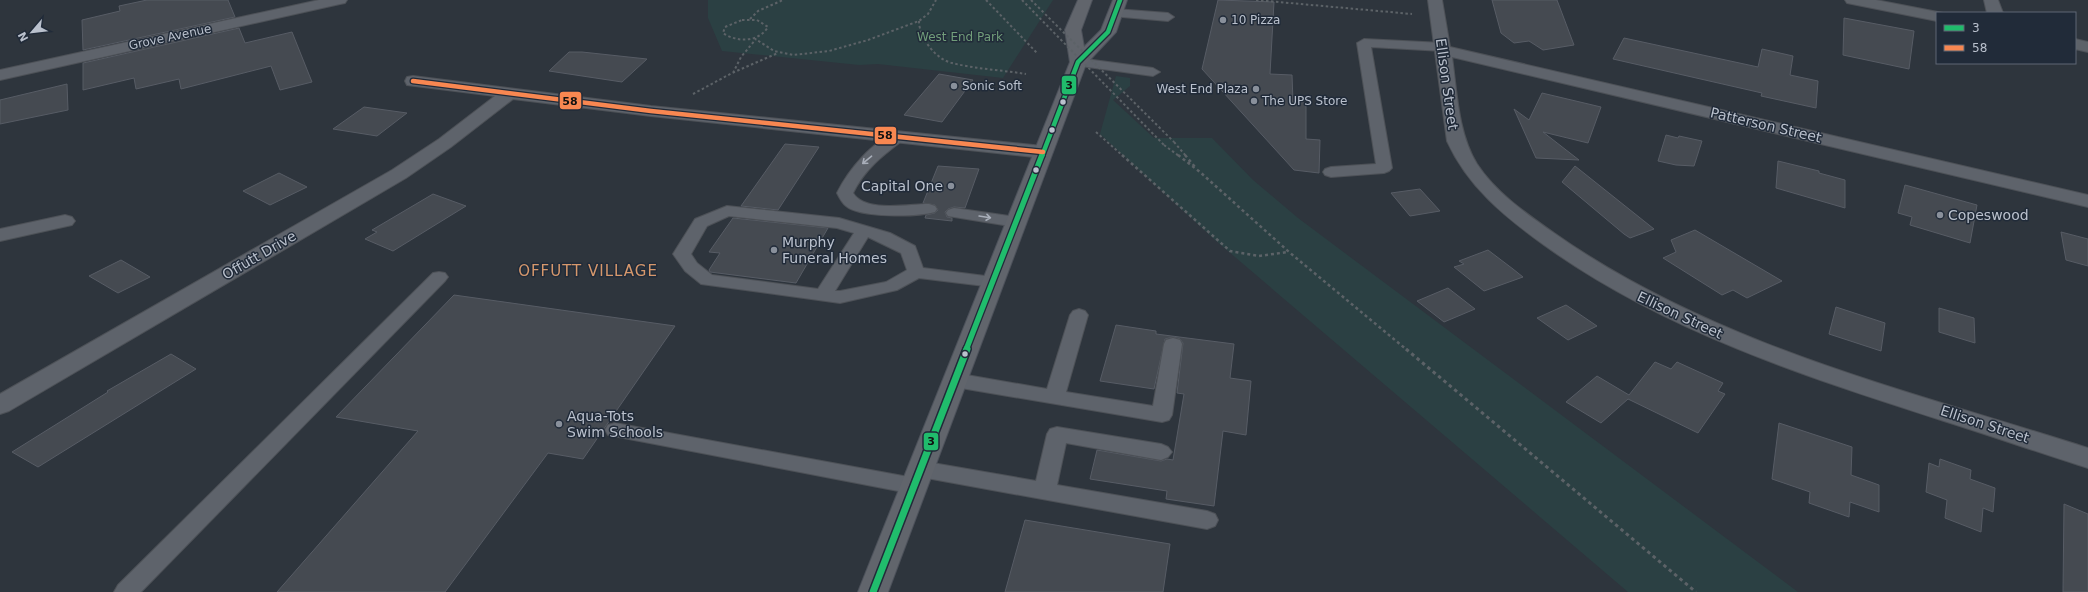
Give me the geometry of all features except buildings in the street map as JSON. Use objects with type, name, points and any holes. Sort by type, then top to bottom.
[{"type":"main road","points":[[1078,62],[1073,30],[1085,0]]},
{"type":"main road","points":[[1852,0],[1936,16]]},
{"type":"main road","points":[[873,592],[1078,62],[1108,32],[1117,7]]},
{"type":"main road","points":[[2076,44],[2088,47]]},
{"type":"street","name":"Grove Avenue","points":[[0,75],[340,0]]},
{"type":"street","name":"Ellison Street","points":[[1435,0],[1456,141],[1464,161],[1479,182],[1501,203],[1552,243],[1645,300],[1692,323],[1744,344],[1830,376],[2088,458]]},
{"type":"street","points":[[1991,0],[1995,12]]},
{"type":"street","name":"Patterson Street","points":[[1443,49],[2088,201]]},
{"type":"street","points":[[413,81],[661,112],[1043,152]]},
{"type":"street","name":"Offutt Drive","points":[[0,405],[399,174],[445,143],[510,93]]},
{"type":"street","points":[[0,235],[65,222]]},
{"type":"lane","points":[[1117,7],[1168,17]]},
{"type":"lane","points":[[1332,172],[1384,168],[1364,43],[1443,49]]},
{"type":"lane","points":[[1078,62],[1153,72]]},
{"type":"lane","points":[[898,137],[865,162],[854,174],[845,193],[852,203],[866,208],[893,211],[907,208],[929,209]]},
{"type":"lane","points":[[916,272],[909,250],[884,237],[864,230],[839,223],[727,211],[701,223],[682,254],[691,267],[707,280],[840,297],[891,286],[916,272],[993,282]]},
{"type":"lane","points":[[954,213],[1016,222]]},
{"type":"lane","points":[[823,295],[864,230]]},
{"type":"lane","points":[[126,592],[439,277]]},
{"type":"lane","points":[[1054,397],[1079,315]]},
{"type":"lane","points":[[955,380],[1162,415],[1172,344]]},
{"type":"lane","points":[[615,430],[918,477],[1045,491],[1207,520]]},
{"type":"lane","points":[[1045,491],[1057,434],[1161,452]]},
{"type":"path","points":[[750,20],[758,11],[783,0]]},
{"type":"path","points":[[732,73],[741,57],[755,38],[764,33],[768,27],[762,22],[750,20],[730,24],[723,30],[723,33],[731,38],[755,38],[767,48],[779,53],[802,55],[823,52],[919,21],[928,14],[936,0]]},
{"type":"path","points":[[986,0],[1037,53]]},
{"type":"path","points":[[1022,0],[1164,145],[1200,172],[1289,252],[1696,592]]},
{"type":"path","points":[[1031,0],[1174,142],[1200,172]]},
{"type":"path","points":[[1256,0],[1412,14]]},
{"type":"path","points":[[919,21],[919,26],[924,40],[940,56],[950,63],[1026,74]]},
{"type":"path","points":[[661,112],[732,73],[779,53]]},
{"type":"path","points":[[1096,132],[1230,251],[1246,256],[1271,257],[1289,252]]},
{"type":"green space","name":"West End Park","points":[[708,0],[1053,0],[1003,78],[878,64],[859,65],[722,51],[708,18]]},
{"type":"green space","points":[[1116,76],[1130,78],[1130,86],[1113,100],[1154,138],[1212,138],[1253,180],[1298,218],[1798,592],[1628,592],[1215,240],[1100,134]]},
{"type":"transit line","name":"3","points":[[873,592],[1078,62],[1108,32],[1120,0]]},
{"type":"transit line","name":"58","points":[[413,81],[651,111],[1043,152]]},
{"type":"place","name":"10 Pizza","points":[[1223,20]]},
{"type":"place","name":"Sonic Soft","points":[[954,86]]},
{"type":"place","name":"West End Plaza","points":[[1256,89]]},
{"type":"place","name":"The UPS Store","points":[[1254,101]]},
{"type":"place","name":"Capital One","points":[[951,186]]},
{"type":"place","name":"Copeswood","points":[[1940,215]]},
{"type":"place","name":"Murphy Funeral Homes","points":[[774,250]]},
{"type":"place","name":"Aqua-Tots Swim Schools","points":[[559,424]]},
{"type":"district","name":"OFFUTT VILLAGE","points":[[588,271]]}]
